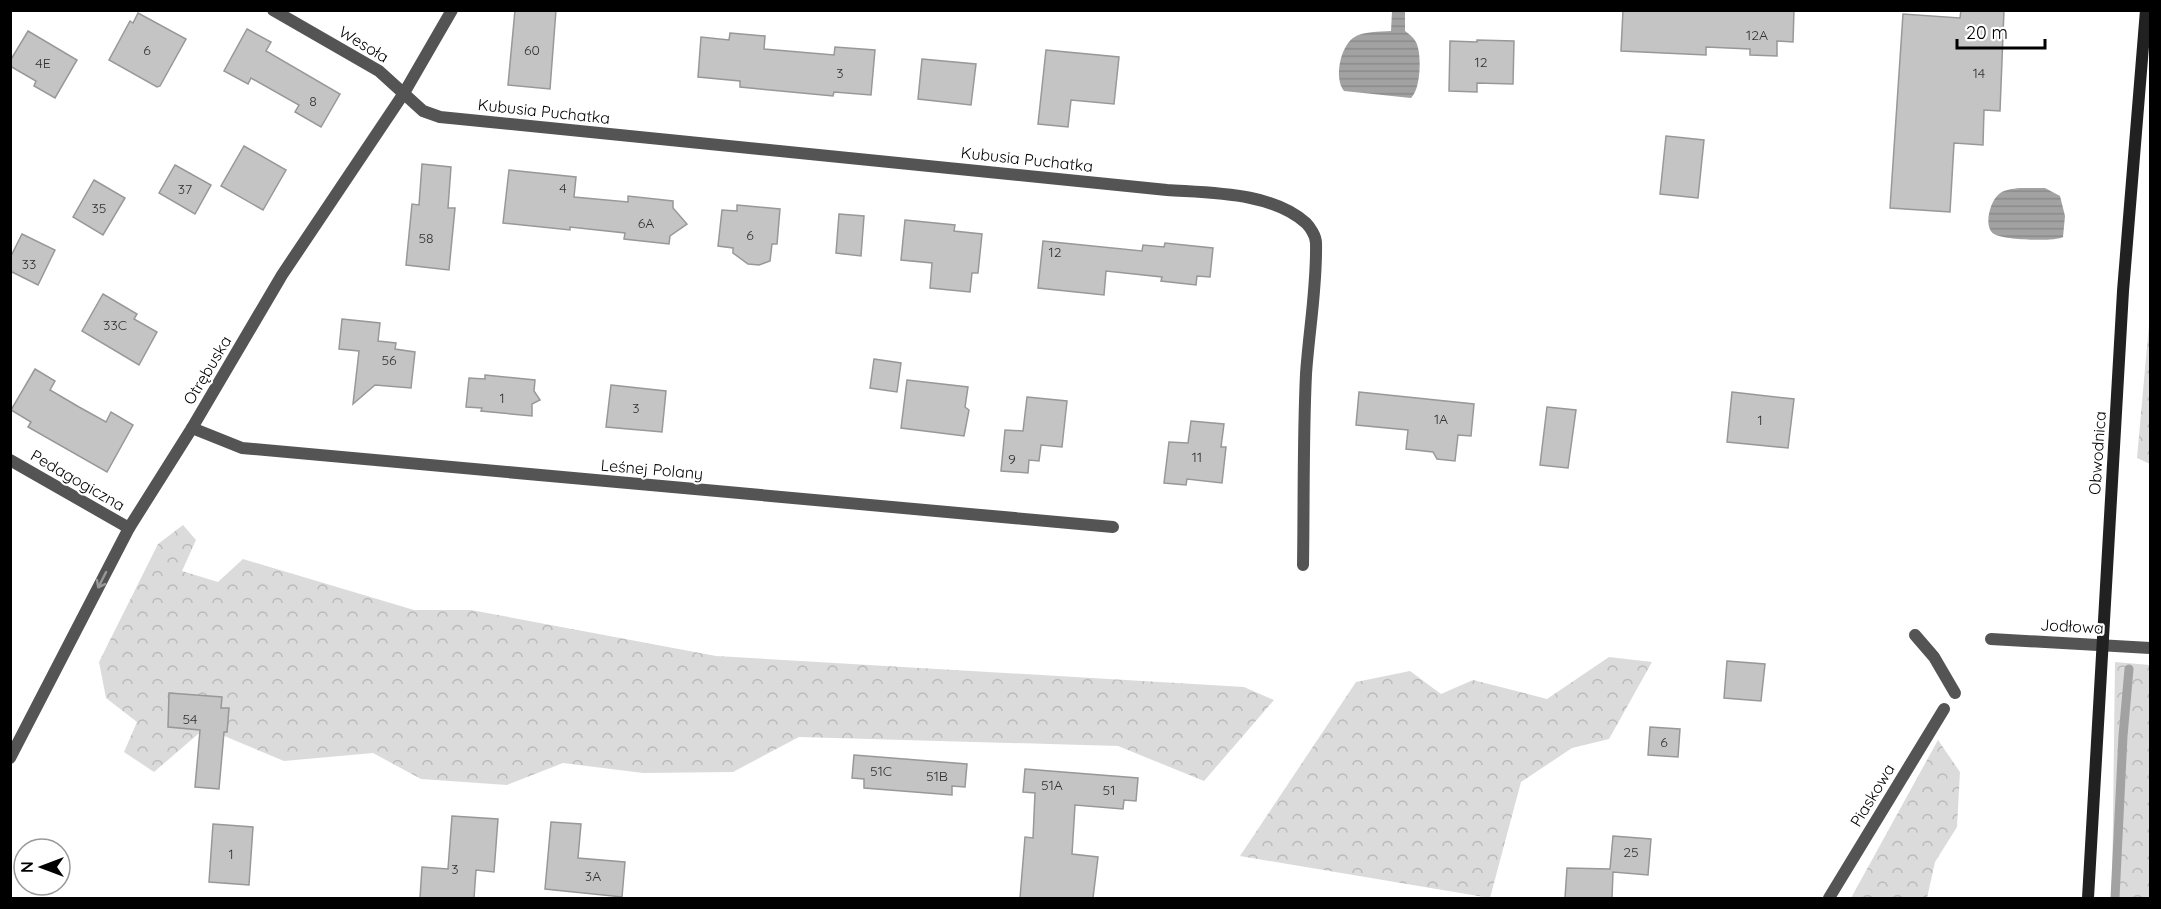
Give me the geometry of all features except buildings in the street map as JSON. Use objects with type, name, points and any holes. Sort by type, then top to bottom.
[{"type":"main road","name":"Obwodnica","points":[[2088,898],[2101,644],[2123,303],[2146,10]]},
{"type":"street","name":"Wesoła","points":[[273,10],[379,71],[404,93]]},
{"type":"street","name":"Otrębuska","points":[[10,758],[129,528],[192,428],[282,275],[404,93],[452,10]]},
{"type":"street","name":"Kubusia Puchatka","points":[[404,93],[423,111],[440,117],[1224,194],[1266,201],[1292,213],[1307,224],[1316,239],[1314,304],[1306,373],[1303,565]]},
{"type":"street","name":"Leśnej Polany","points":[[192,428],[242,448],[1113,527]]},
{"type":"street","name":"Pedagogiczna","points":[[10,460],[129,528]]},
{"type":"street","points":[[1915,635],[1934,657],[1954,693]]},
{"type":"street","name":"Jodłowa","points":[[1991,639],[2151,648]]},
{"type":"street","name":"Piaskowa","points":[[1829,898],[1944,709]]},
{"type":"green space","points":[[2150,313],[2150,464],[2137,458]]},
{"type":"green space","points":[[183,525],[196,540],[182,571],[218,582],[243,559],[414,610],[471,610],[716,656],[1244,687],[1274,700],[1204,781],[1118,746],[799,737],[733,772],[643,773],[563,763],[507,785],[421,779],[373,753],[284,761],[205,728],[154,772],[124,752],[137,722],[106,698],[99,662],[158,544]]},
{"type":"green space","points":[[1609,657],[1652,662],[1609,739],[1572,748],[1521,782],[1490,898],[1240,856],[1356,682],[1410,671],[1441,694],[1473,680],[1547,699]]},
{"type":"green space","points":[[2115,662],[2150,665],[2150,898],[2112,898]]},
{"type":"green space","points":[[1938,740],[1960,772],[1957,827],[1935,862],[1927,898],[1851,898]]},
{"type":"shaded area","points":[[1392,11],[1405,11],[1405,31],[1414,39],[1418,47],[1420,71],[1414,94],[1411,98],[1344,91],[1339,79],[1339,71],[1348,43],[1361,34],[1391,31]]},
{"type":"shaded area","points":[[2045,188],[2060,196],[2065,216],[2063,237],[2040,240],[2017,239],[1999,236],[1991,231],[1988,220],[1995,198],[2005,190]]},
{"type":"waterway","points":[[2115,898],[2123,736],[2129,669]]}]
